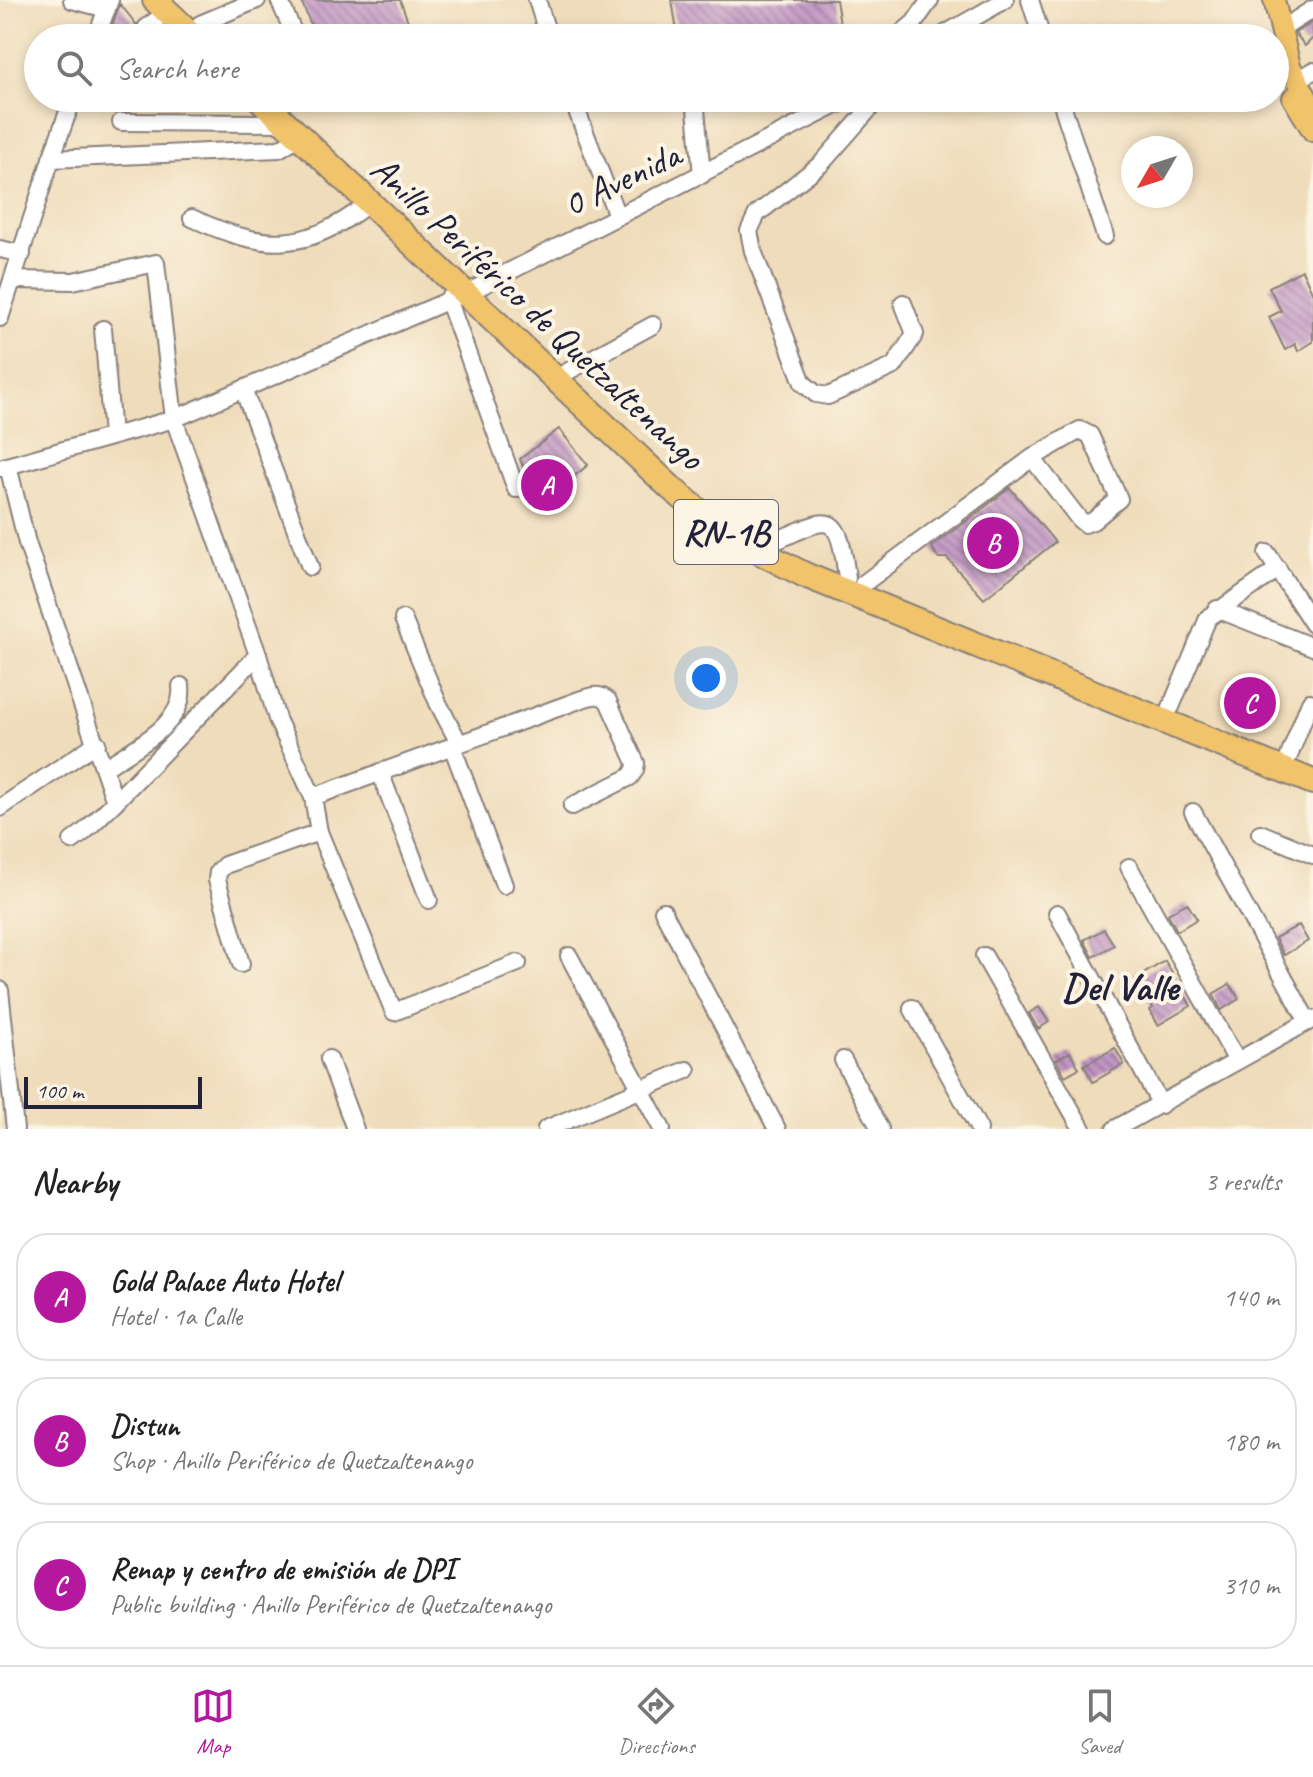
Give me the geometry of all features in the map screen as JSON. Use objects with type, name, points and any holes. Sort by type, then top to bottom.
[{"type":"highway","points":[[166,4],[192,24]]},
{"type":"highway","name":"Anillo Periférico de Quetzaltenango","points":[[273,112],[461,294],[672,489],[717,526],[805,575],[1313,782]]},
{"type":"highway","name":"Anillo Periférico de Quetzaltenango","points":[[290,112],[461,294],[565,373],[698,495],[771,543],[855,581],[1313,766]]},
{"type":"main road","points":[[1262,0],[1271,24]]},
{"type":"main road","points":[[1274,0],[1275,24]]},
{"type":"main road","points":[[1289,54],[1305,76],[1313,109]]},
{"type":"main road","points":[[1289,91],[1313,131]]},
{"type":"street","points":[[72,0],[108,4],[101,24]]},
{"type":"street","points":[[218,24],[257,0]]},
{"type":"street","points":[[279,0],[290,24]]},
{"type":"street","points":[[537,0],[545,24]]},
{"type":"street","points":[[913,24],[930,0]]},
{"type":"street","points":[[963,24],[1005,0]]},
{"type":"street","points":[[1030,0],[1038,24]]},
{"type":"street","points":[[149,24],[166,4]]},
{"type":"street","points":[[1289,25],[1313,9]]},
{"type":"street","points":[[0,318],[68,112]]},
{"type":"street","points":[[577,112],[617,216]]},
{"type":"street","points":[[696,112],[702,175]]},
{"type":"street","name":"0 Avenida","points":[[4,467],[174,419],[461,294],[823,112]]},
{"type":"street","points":[[867,112],[821,164],[764,206],[749,231],[753,251],[803,383],[816,394],[828,396],[894,366],[915,334],[903,303]]},
{"type":"street","points":[[1065,112],[1105,236]]},
{"type":"street","points":[[121,122],[292,130]]},
{"type":"street","points":[[51,159],[279,149],[292,130]]},
{"type":"street","points":[[192,218],[249,240],[282,243],[324,233],[369,203]]},
{"type":"street","points":[[0,249],[22,254]]},
{"type":"street","points":[[13,280],[73,281],[156,263],[174,419],[258,655],[277,719],[313,797],[319,832],[394,1012],[518,963]]},
{"type":"street","points":[[461,294],[516,489]]},
{"type":"street","points":[[565,373],[653,325]]},
{"type":"street","points":[[103,329],[112,435]]},
{"type":"street","points":[[243,389],[310,567]]},
{"type":"street","points":[[771,543],[821,521],[831,523],[838,529],[855,581],[1032,458],[1080,430],[1090,435],[1119,499],[1085,524],[1032,458]]},
{"type":"street","points":[[4,467],[115,802]]},
{"type":"street","points":[[1267,553],[1313,624]]},
{"type":"street","points":[[1171,707],[1208,618],[1278,569]]},
{"type":"street","points":[[1217,609],[1313,647]]},
{"type":"street","points":[[403,619],[456,744],[504,885]]},
{"type":"street","points":[[72,841],[115,802],[258,655]]},
{"type":"street","points":[[105,768],[168,723],[181,701],[181,686]]},
{"type":"street","points":[[313,797],[582,699],[595,695],[604,697],[636,763],[635,770],[630,777],[572,806]]},
{"type":"street","points":[[1289,756],[1310,702]]},
{"type":"street","points":[[0,808],[97,743]]},
{"type":"street","points":[[380,772],[429,900]]},
{"type":"street","points":[[1115,1129],[1310,1020],[1193,812]]},
{"type":"street","points":[[241,964],[217,880],[218,872],[225,865],[319,832]]},
{"type":"street","points":[[1260,833],[1313,855]]},
{"type":"street","points":[[1129,867],[1237,1061]]},
{"type":"street","points":[[663,911],[777,1129]]},
{"type":"street","points":[[1057,913],[1161,1105]]},
{"type":"street","points":[[569,956],[662,1129]]},
{"type":"street","points":[[984,956],[1082,1129]]},
{"type":"street","points":[[0,990],[15,1129]]},
{"type":"street","points":[[912,1008],[979,1129]]},
{"type":"street","points":[[329,1059],[355,1129]]},
{"type":"street","points":[[843,1060],[880,1129]]},
{"type":"street","points":[[546,1129],[687,1070]]},
{"type":"building","points":[[301,0],[400,0],[409,24],[310,24]]},
{"type":"building","points":[[672,0],[836,0],[840,24],[676,24]]},
{"type":"building","points":[[120,4],[136,24],[113,24]]},
{"type":"building","points":[[1313,22],[1313,38],[1305,46],[1295,33]]},
{"type":"building","points":[[1302,270],[1313,294],[1313,342],[1298,351],[1295,344],[1285,350],[1269,317],[1281,311],[1269,287]]},
{"type":"building","points":[[559,429],[588,465],[538,505],[520,459]]},
{"type":"building","points":[[1010,488],[1055,542],[984,599],[947,558],[938,558],[932,547]]},
{"type":"building","points":[[1187,903],[1197,919],[1177,931],[1168,914]]},
{"type":"building","points":[[1299,925],[1308,941],[1284,955],[1275,938]]},
{"type":"building","points":[[1104,929],[1114,945],[1093,957],[1084,940]]},
{"type":"building","points":[[1165,961],[1191,1006],[1158,1025],[1150,1010],[1153,1008],[1135,979]]},
{"type":"building","points":[[1230,984],[1239,999],[1221,1010],[1213,994]]},
{"type":"building","points":[[1039,1007],[1049,1022],[1038,1029],[1029,1013]]},
{"type":"building","points":[[1115,1048],[1124,1064],[1093,1082],[1084,1065]]},
{"type":"building","points":[[1070,1052],[1079,1068],[1065,1076],[1056,1060]]},
{"type":"place","name":"Gold Palace Auto Hotel","points":[[547,485]]},
{"type":"place","name":"Distun","points":[[993,543]]},
{"type":"place","name":"Renap y centro de emisión de DPI","points":[[1250,703]]},
{"type":"district","name":"Del Valle","points":[[1120,986]]}]
